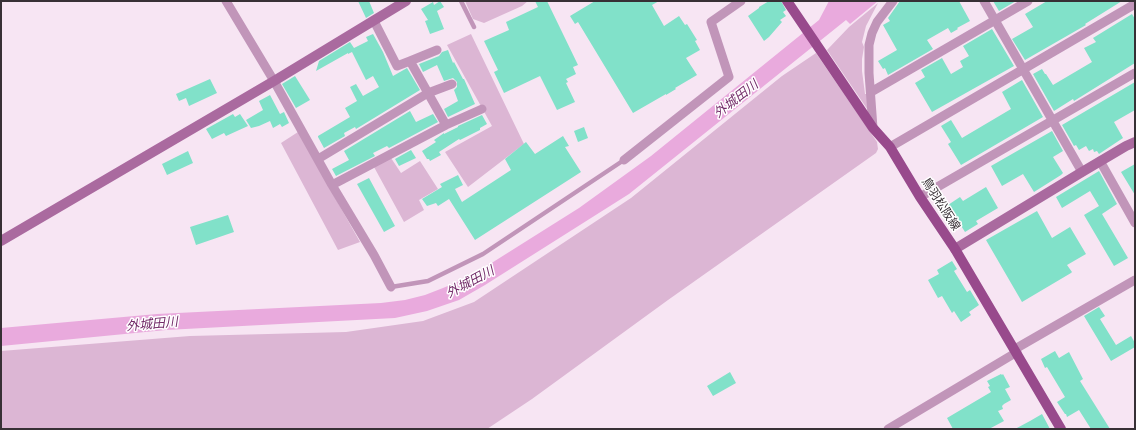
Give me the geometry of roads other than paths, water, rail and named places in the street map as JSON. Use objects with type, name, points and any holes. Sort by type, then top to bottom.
[{"type":"main road","name":"鳥羽松阪線","points":[[787,1],[873,128],[890,147],[920,197],[955,249],[1061,429]]},
{"type":"street","points":[[226,1],[274,81],[391,287]]},
{"type":"street","points":[[1,241],[274,81],[406,1]]},
{"type":"street","points":[[624,160],[729,77],[711,22],[741,1]]},
{"type":"street","points":[[873,128],[868,53],[871,39],[879,18],[893,1]]},
{"type":"street","points":[[984,1],[1082,172]]},
{"type":"street","points":[[871,92],[1028,1]]},
{"type":"street","points":[[890,147],[1135,4]]},
{"type":"street","points":[[374,21],[397,66],[437,50]]},
{"type":"street","points":[[410,61],[446,125]]},
{"type":"street","points":[[920,197],[1135,73]]},
{"type":"street","points":[[318,159],[428,93],[452,84]]},
{"type":"street","points":[[332,185],[446,125],[482,109]]},
{"type":"street","points":[[955,249],[1100,161],[1135,142]]},
{"type":"street","points":[[1100,161],[1135,223]]},
{"type":"street","points":[[888,429],[1135,280]]},
{"type":"lane","points":[[461,1],[474,27]]},
{"type":"lane","points":[[391,287],[428,281],[483,254],[624,160]]},
{"type":"water","name":"外城田川","points":[[829,1],[878,1],[850,24],[846,20],[629,194],[459,300],[427,311],[395,318],[166,330],[1,346],[1,328],[157,314],[381,303],[405,300],[425,295],[443,288],[462,280],[490,264],[579,208],[651,156],[819,20]]}]
